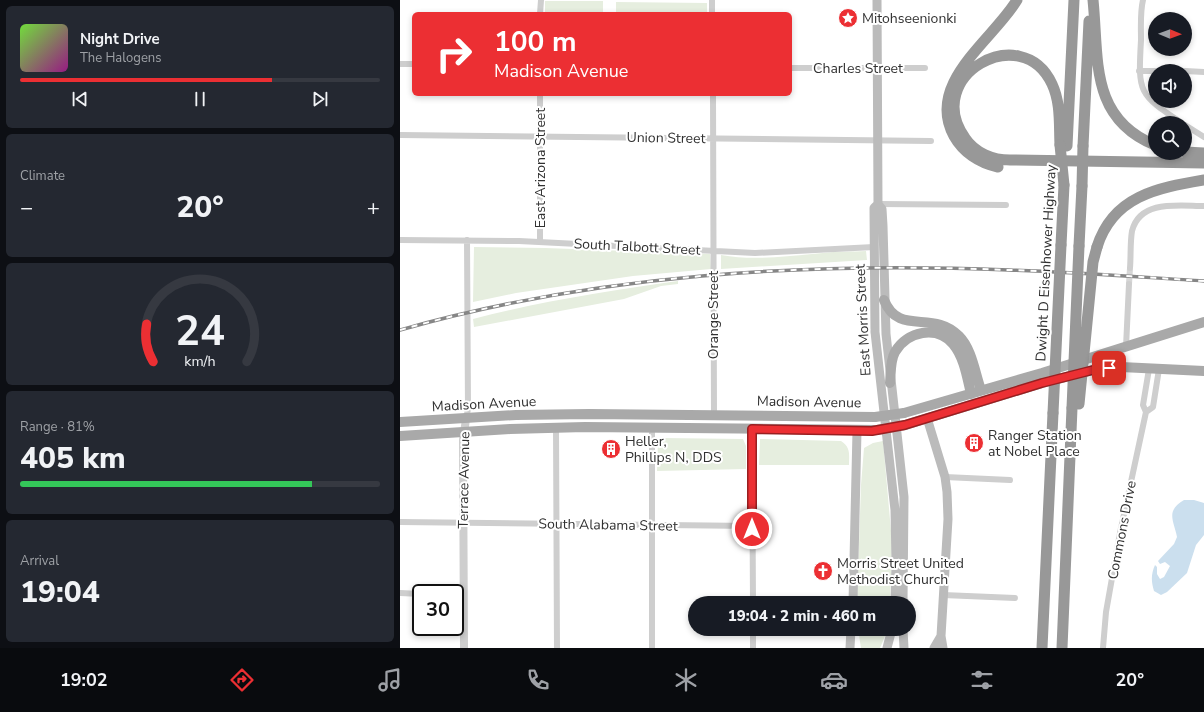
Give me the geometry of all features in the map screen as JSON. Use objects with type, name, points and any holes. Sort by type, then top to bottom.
[{"type":"highway","points":[[1016,0],[996,28],[957,74],[949,91],[947,115],[952,132],[962,146],[973,157],[990,165],[1005,168],[1204,171]]},
{"type":"highway","name":"Dwight D Eisenhower Highway","points":[[1042,648],[1064,185],[1064,145],[1074,0]]},
{"type":"highway","points":[[1062,648],[1070,460],[1075,406],[1083,146],[1092,26],[1092,0]]},
{"type":"highway","points":[[1092,26],[1100,81],[1109,105],[1123,124],[1148,141]]},
{"type":"highway","points":[[1064,145],[1056,95],[1048,78],[1035,64],[1015,56],[999,56],[982,62],[965,76],[956,96],[956,122],[968,142],[980,152],[991,157],[1010,160],[1204,163]]},
{"type":"highway","points":[[1192,152],[1204,153]]},
{"type":"highway","points":[[1075,406],[1086,348],[1093,262],[1097,247],[1112,218],[1121,208],[1132,200],[1159,189],[1204,180]]},
{"type":"main road","name":"East Morris Street","points":[[877,0],[878,204],[882,209],[884,300],[890,383],[904,497],[903,596]]},
{"type":"main road","name":"East Morris Street","points":[[878,204],[874,208],[875,332],[895,510],[896,562],[894,596]]},
{"type":"main road","points":[[884,300],[888,310],[899,319],[936,323],[955,332],[966,346],[981,390]]},
{"type":"main road","name":"Madison Avenue","points":[[400,422],[466,418],[589,414],[875,417],[904,413],[971,394],[1204,322]]},
{"type":"main road","points":[[890,383],[893,359],[900,346],[918,334],[935,333],[947,338],[958,351],[971,394]]},
{"type":"main road","name":"Madison Avenue","points":[[400,436],[556,427],[877,430],[905,425],[1042,383],[1097,369],[1121,367],[1204,371]]},
{"type":"main road","points":[[927,418],[945,477],[948,509],[941,636],[943,648]]},
{"type":"main road","points":[[853,596],[857,431]]},
{"type":"main road","points":[[851,646],[852,636]]},
{"type":"main road","points":[[886,648],[890,636]]},
{"type":"main road","points":[[890,648],[891,636]]},
{"type":"main road","points":[[903,636],[904,648]]},
{"type":"main road","points":[[905,636],[910,648]]},
{"type":"main road","points":[[934,648],[941,636]]},
{"type":"street","points":[[540,12],[541,0]]},
{"type":"street","points":[[712,0],[712,12]]},
{"type":"street","points":[[1143,0],[1139,71],[1143,90],[1153,104],[1172,116]]},
{"type":"street","points":[[400,64],[412,64]]},
{"type":"street","name":"Charles Street","points":[[792,68],[925,68]]},
{"type":"street","points":[[1139,71],[1148,71]]},
{"type":"street","points":[[1192,71],[1204,72]]},
{"type":"street","name":"East Arizona Street","points":[[540,96],[540,242]]},
{"type":"street","name":"Orange Street","points":[[713,96],[714,415]]},
{"type":"street","points":[[1192,129],[1204,137]]},
{"type":"street","name":"Union Street","points":[[400,135],[931,141]]},
{"type":"street","points":[[878,204],[1006,205]]},
{"type":"street","points":[[1130,268],[1131,236],[1138,219],[1149,210],[1161,206],[1204,206]]},
{"type":"street","name":"South Talbott Street","points":[[400,240],[540,242],[755,253],[874,247]]},
{"type":"street","name":"Terrace Avenue","points":[[460,584],[463,523],[464,432],[468,409],[467,240]]},
{"type":"street","points":[[1126,346],[1129,284]]},
{"type":"street","points":[[1154,369],[1152,407],[1146,412],[1143,405],[1154,369]]},
{"type":"street","name":"Commons Drive","points":[[1103,648],[1106,612],[1120,533],[1146,412]]},
{"type":"street","points":[[556,427],[557,648]]},
{"type":"street","points":[[652,428],[652,648]]},
{"type":"street","points":[[752,429],[753,596]]},
{"type":"street","points":[[945,477],[1010,480]]},
{"type":"street","name":"South Alabama Street","points":[[400,522],[556,525],[753,526]]},
{"type":"street","points":[[400,593],[412,594]]},
{"type":"street","points":[[943,595],[1015,598]]},
{"type":"street","name":"Terrace Avenue","points":[[463,636],[464,648]]},
{"type":"street","points":[[753,636],[753,648]]},
{"type":"green space","points":[[545,1],[603,1],[603,12],[545,12]]},
{"type":"green space","points":[[616,2],[707,3],[707,12],[616,12]]},
{"type":"green space","points":[[474,247],[710,254],[711,269],[633,276],[516,293],[473,302]]},
{"type":"green space","points":[[866,251],[867,260],[721,269],[721,255],[759,258]]},
{"type":"green space","points":[[678,281],[678,284],[661,286],[624,299],[474,327],[473,319],[524,307],[575,297]]},
{"type":"green space","points":[[663,438],[743,439],[746,446],[746,469],[657,471],[658,441]]},
{"type":"green space","points":[[760,439],[841,441],[848,449],[849,465],[759,465]]},
{"type":"green space","points":[[883,441],[892,542],[890,596],[857,596],[861,485],[864,448],[873,443]]},
{"type":"green space","points":[[859,636],[885,636],[880,648],[861,648]]},
{"type":"water","points":[[1184,500],[1194,500],[1204,503],[1204,535],[1196,545],[1187,573],[1167,592],[1161,595],[1154,591],[1152,575],[1155,565],[1157,567],[1157,574],[1160,579],[1164,577],[1170,566],[1165,562],[1160,564],[1158,561],[1174,544],[1177,537],[1172,517],[1174,508]]},
{"type":"tunnel","points":[[1129,284],[1130,268]]},
{"type":"railway","points":[[400,330],[474,311],[550,296],[625,284],[702,276],[779,271],[855,268],[932,268],[1058,272],[1204,281]]},
{"type":"place","name":"Mitohseenionki","points":[[848,18]]},
{"type":"place","name":"Ranger Station at Nobel Place","points":[[974,443]]},
{"type":"place","name":"Heller, Phillips N, DDS","points":[[611,449]]},
{"type":"place","name":"Morris Street United Methodist Church","points":[[823,571]]},
{"type":"route","points":[[752,529],[752,429],[872,431],[905,425],[1042,383],[1097,369],[1109,368]]}]
